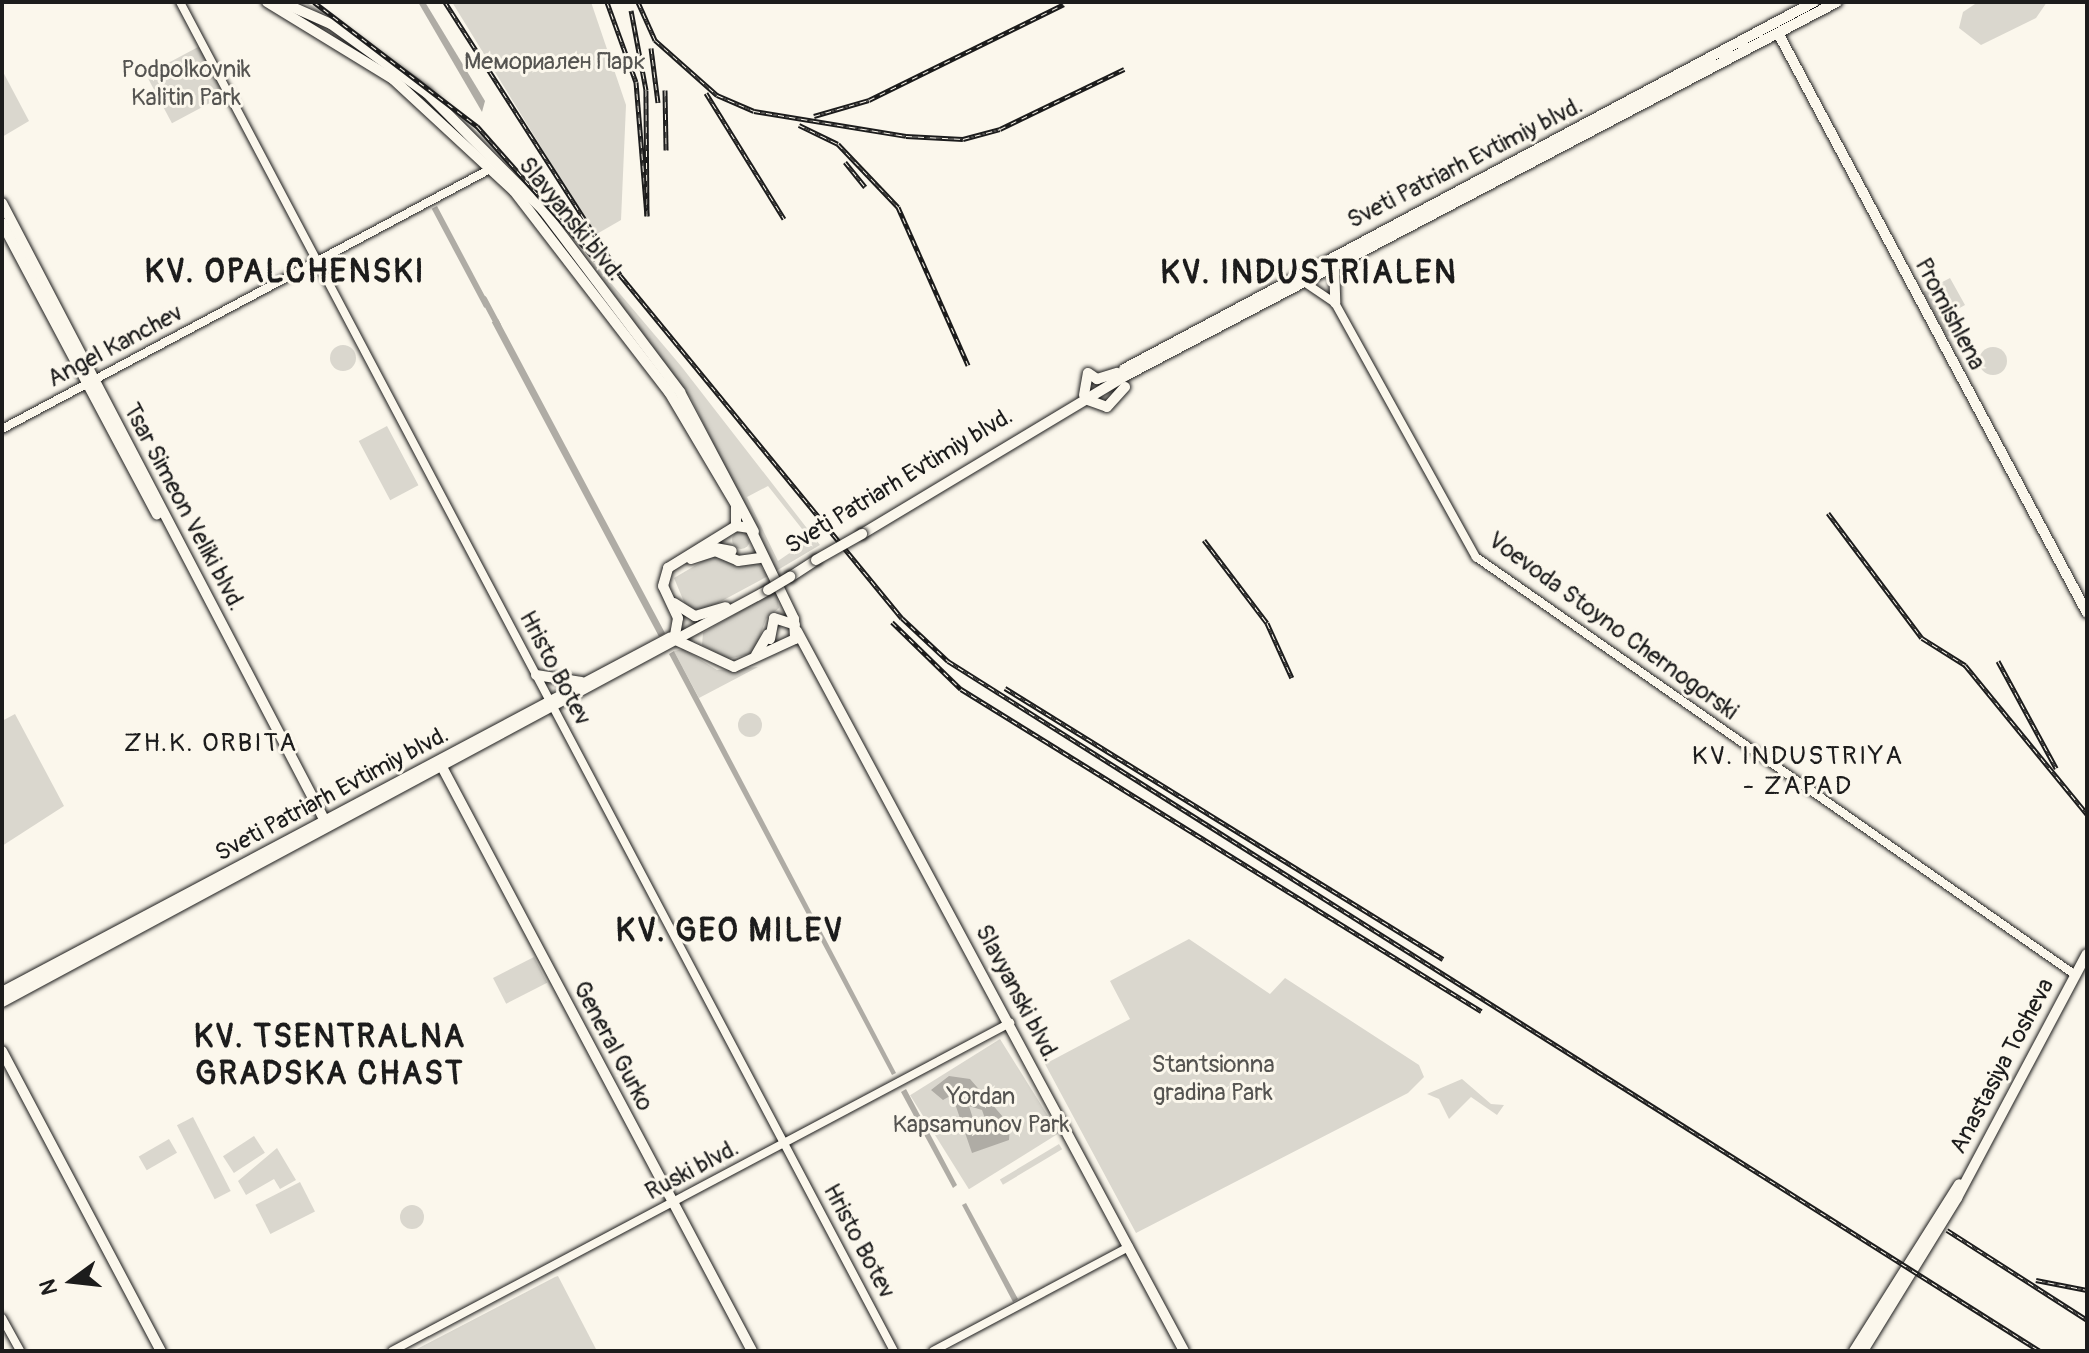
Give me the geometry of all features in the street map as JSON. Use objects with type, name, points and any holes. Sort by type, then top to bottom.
[{"type":"main road","name":"Slavyanski blvd.","points":[[267,2],[370,61],[497,166],[669,392],[736,505],[732,551]]},
{"type":"main road","name":"Slavyanski blvd.","points":[[281,2],[331,24],[427,93],[497,166],[671,379],[755,536],[796,629],[815,654],[1184,1351]]},
{"type":"main road","points":[[298,2],[331,24]]},
{"type":"main road","name":"Sveti Patriarh Evtimiy blvd.","points":[[1086,398],[1117,373],[1814,2]]},
{"type":"main road","name":"Sveti Patriarh Evtimiy blvd.","points":[[2,1002],[552,706],[587,682],[698,629],[1086,398],[1299,278],[1334,265],[1837,2]]},
{"type":"main road","points":[[1760,32],[1778,33],[1791,15]]},
{"type":"main road","name":"Promishlena","points":[[1778,33],[2087,613]]},
{"type":"main road","name":"Tsar Simeon Veliki blvd.","points":[[2,203],[34,273],[325,826]]},
{"type":"main road","name":"Tsar Simeon Veliki blvd.","points":[[2,223],[34,273]]},
{"type":"main road","points":[[1334,265],[1335,303]]},
{"type":"main road","points":[[1117,373],[1097,379],[1088,373],[1086,398],[1107,407],[1125,387]]},
{"type":"main road","points":[[552,706],[671,641],[679,622],[664,591],[666,572],[733,529],[755,536],[744,554]]},
{"type":"main road","points":[[726,607],[695,616],[679,609],[668,584],[682,562],[715,545],[764,561]]},
{"type":"main road","points":[[682,562],[715,551],[738,561],[764,561]]},
{"type":"main road","name":"Sveti Patriarh Evtimiy blvd.","points":[[671,641],[766,587]]},
{"type":"main road","points":[[698,629],[699,646],[730,662],[760,653],[779,616],[784,596]]},
{"type":"main road","points":[[671,641],[729,667],[785,645],[796,629],[779,616]]},
{"type":"main road","points":[[768,634],[785,645],[815,654]]},
{"type":"main road","points":[[536,675],[559,684],[587,682]]},
{"type":"main road","name":"General Gurko","points":[[441,764],[752,1351]]},
{"type":"main road","name":"Sveti Patriarh Evtimiy blvd.","points":[[2,992],[325,826]]},
{"type":"main road","points":[[2074,974],[2087,954]]},
{"type":"main road","name":"Anastasiya Tosheva","points":[[1863,1351],[1966,1177],[2074,974]]},
{"type":"main road","points":[[2,1051],[161,1351]]},
{"type":"main road","name":"Anastasiya Tosheva","points":[[1854,1351],[1966,1177]]},
{"type":"street","name":"Hristo Botev","points":[[180,3],[894,1351]]},
{"type":"street","name":"Angel Kanchev","points":[[2,429],[497,166]]},
{"type":"street","name":"Voevoda Stoyno Chernogorski","points":[[1299,278],[1335,303],[1476,557],[2074,974]]},
{"type":"street","name":"Ruski blvd.","points":[[392,1351],[1010,1023]]},
{"type":"street","points":[[933,1351],[1129,1247]]},
{"type":"street","points":[[2,1318],[20,1351]]},
{"type":"green space","points":[[303,2],[317,7],[420,79],[506,159],[681,366],[820,545],[776,571],[691,398],[525,184],[429,89]],"holes":[[[768,486],[810,539],[778,561],[747,497]]]},
{"type":"green space","name":"Мемориален Парк","points":[[452,2],[591,2],[626,105],[621,220],[595,235]]},
{"type":"green space","points":[[1978,2],[2047,2],[2036,18],[1981,45],[1959,28],[1963,12]]},
{"type":"green space","name":"Podpolkovnik Kalitin Park","points":[[200,46],[226,95],[172,123],[146,75]]},
{"type":"green space","points":[[2,70],[29,121],[2,137]]},
{"type":"green space","points":[[1950,278],[1965,305],[1956,310],[1965,327],[1947,337],[1923,292]]},
{"type":"green space","points":[[343,345],[352,349],[356,358],[352,367],[343,371],[334,367],[330,358],[334,349]]},
{"type":"green space","points":[[1993,347],[2003,351],[2007,361],[2003,371],[1993,375],[1983,371],[1979,361],[1983,351]]},
{"type":"green space","points":[[387,426],[418,485],[390,500],[359,441]]},
{"type":"green space","points":[[737,531],[745,531],[750,540],[748,547],[737,549],[732,544],[732,536]]},
{"type":"green space","points":[[715,554],[757,562],[768,576],[705,610],[687,609],[674,578]]},
{"type":"green space","points":[[776,590],[779,608],[766,619],[754,653],[728,659],[702,645],[703,633]]},
{"type":"green space","points":[[683,649],[717,670],[758,667],[699,698],[674,651]]},
{"type":"green space","points":[[750,713],[758,717],[762,725],[758,733],[750,737],[742,733],[738,725],[742,717]]},
{"type":"green space","points":[[15,714],[64,806],[2,846],[2,721]]},
{"type":"green space","name":"Stantsionna gradina Park","points":[[1189,939],[1270,994],[1285,978],[1419,1065],[1424,1077],[1408,1093],[1136,1233],[1045,1064],[1130,1019],[1110,981]]},
{"type":"green space","points":[[534,957],[547,983],[506,1004],[493,978]]},
{"type":"green space","name":"Yordan Kapsamunov Park","points":[[1000,1039],[1059,1133],[969,1189],[910,1095]]},
{"type":"green space","points":[[1462,1079],[1491,1104],[1504,1105],[1497,1115],[1471,1097],[1449,1119],[1439,1099],[1427,1094]]},
{"type":"green space","points":[[193,1117],[231,1191],[215,1199],[177,1125]]},
{"type":"green space","points":[[254,1136],[265,1153],[234,1173],[223,1156]]},
{"type":"green space","points":[[169,1139],[177,1153],[147,1170],[139,1156]]},
{"type":"green space","points":[[1059,1144],[1062,1149],[1003,1185],[1000,1180]]},
{"type":"green space","points":[[277,1148],[296,1180],[280,1189],[274,1179],[246,1195],[238,1181]]},
{"type":"green space","points":[[300,1182],[315,1211],[270,1234],[255,1205]]},
{"type":"green space","points":[[412,1205],[420,1209],[424,1217],[420,1225],[412,1229],[404,1225],[400,1217],[404,1209]]},
{"type":"green space","points":[[558,1276],[597,1351],[413,1351],[555,1277]]},
{"type":"shaded area","points":[[418,2],[425,2],[485,101],[482,112]]},
{"type":"shaded area","points":[[437,206],[490,305],[484,308],[432,209]]},
{"type":"shaded area","points":[[498,319],[665,633],[659,637],[492,322]]},
{"type":"shaded area","points":[[674,651],[896,1073],[892,1075],[669,654]]},
{"type":"shaded area","points":[[949,1076],[970,1079],[1010,1125],[1009,1140],[972,1153],[952,1095],[943,1100],[931,1090]],"holes":[[[969,1106],[982,1110],[988,1127],[975,1125]]]},
{"type":"shaded area","points":[[906,1089],[957,1185],[953,1188],[901,1092]]},
{"type":"shaded area","points":[[966,1203],[1018,1299],[1013,1302],[962,1205]]},
{"type":"waterway","points":[[484,299],[498,325]]},
{"type":"railway","points":[[314,2],[477,126],[596,260]]},
{"type":"railway","points":[[445,2],[620,275],[902,618],[948,661],[2040,1351]]},
{"type":"railway","points":[[607,2],[636,82],[647,216],[646,90],[631,10]]},
{"type":"railway","points":[[638,2],[655,40],[717,95],[754,111],[906,136],[963,139],[1000,129],[1124,69]]},
{"type":"railway","points":[[814,116],[869,100],[1064,4]]},
{"type":"railway","points":[[651,48],[658,103]]},
{"type":"railway","points":[[665,90],[666,150]]},
{"type":"railway","points":[[706,93],[784,219]]},
{"type":"railway","points":[[799,125],[838,144],[898,207],[968,365]]},
{"type":"railway","points":[[845,162],[865,187]]},
{"type":"railway","points":[[1828,513],[1922,638],[1965,665],[2087,814]]},
{"type":"railway","points":[[1204,540],[1267,623],[1292,678]]},
{"type":"railway","points":[[892,622],[961,689],[1481,1011]]},
{"type":"railway","points":[[1998,661],[2056,768]]},
{"type":"railway","points":[[1005,688],[1443,959]]},
{"type":"railway","points":[[1947,1230],[2087,1320]]},
{"type":"railway","points":[[2036,1280],[2087,1290]]},
{"type":"district","name":"KV. OPALCHENSKI","points":[[285,272]]},
{"type":"district","name":"KV. INDUSTRIALEN","points":[[1309,273]]},
{"type":"district","name":"ZH.K. ORBITA","points":[[211,744]]},
{"type":"district","name":"KV. INDUSTRIYA - ZAPAD","points":[[1798,772]]},
{"type":"district","name":"KV. GEO MILEV","points":[[730,931]]},
{"type":"district","name":"KV. TSENTRALNA GRADSKA CHAST","points":[[330,1056]]}]
